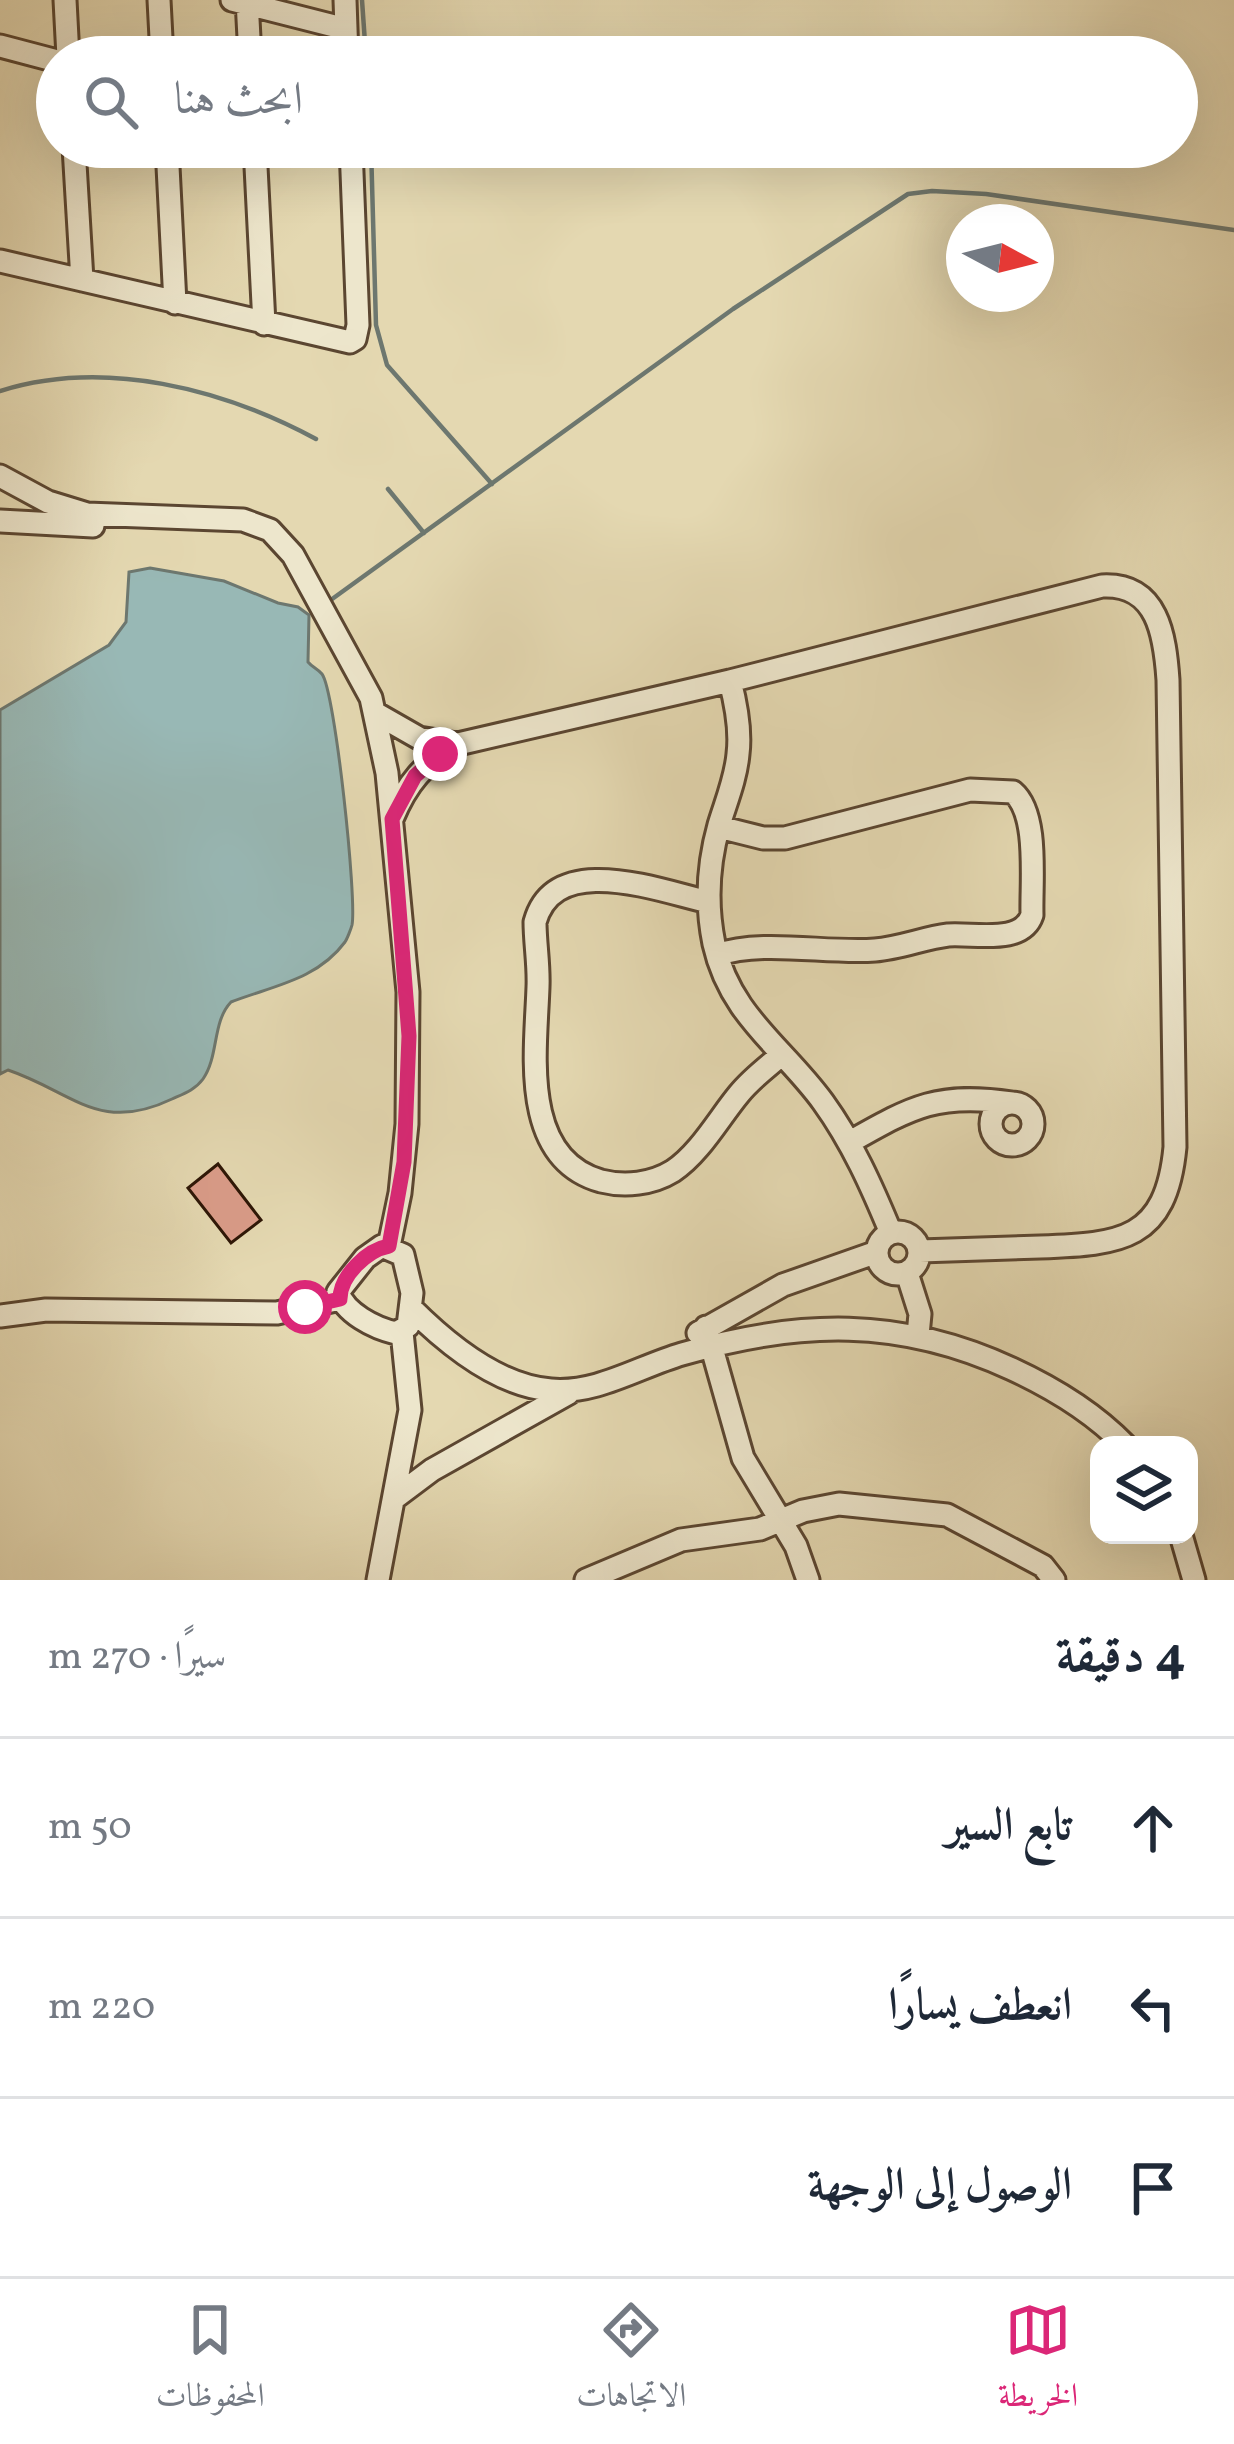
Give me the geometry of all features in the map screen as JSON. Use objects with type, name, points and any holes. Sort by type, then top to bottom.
[{"type":"street","points":[[65,0],[67,36]]},
{"type":"street","points":[[159,0],[161,36]]},
{"type":"street","points":[[345,0],[346,36]]},
{"type":"street","points":[[247,36],[242,1],[346,29]]},
{"type":"street","points":[[0,46],[36,55]]},
{"type":"street","points":[[75,168],[82,280]]},
{"type":"street","points":[[168,168],[175,302]]},
{"type":"street","points":[[255,168],[264,324]]},
{"type":"street","points":[[0,261],[264,324],[343,341],[355,339],[352,168]]},
{"type":"street","points":[[0,476],[48,502],[87,514],[243,520],[261,525],[286,545],[377,714],[392,819],[409,1036],[404,1162],[389,1246]]},
{"type":"street","points":[[0,520],[245,533],[275,549],[306,582]]},
{"type":"street","points":[[377,714],[418,738],[458,744],[1102,586],[1135,591],[1152,608],[1162,629],[1168,680],[1175,1147],[1168,1191],[1140,1228],[1107,1244],[920,1251]]},
{"type":"street","points":[[730,680],[738,758],[719,827],[709,902],[717,955],[726,985],[780,1056],[812,1088],[850,1142],[891,1233]]},
{"type":"street","points":[[392,819],[415,776],[458,744]]},
{"type":"street","points":[[717,955],[740,949],[873,950],[946,936],[1015,933],[1027,927],[1032,915],[1029,818],[1024,802],[1013,791],[979,788],[785,838],[763,838],[719,827]]},
{"type":"street","points":[[709,902],[590,878],[558,890],[541,906],[535,922],[536,1084],[548,1136],[562,1156],[592,1178],[627,1184],[651,1180],[682,1164],[744,1088],[780,1056]]},
{"type":"street","points":[[850,1142],[917,1105],[972,1100],[1022,1105],[1031,1116],[1032,1131],[1017,1144],[1003,1142],[972,1100]]},
{"type":"street","points":[[992,1122],[998,1108],[1012,1103]]},
{"type":"street","points":[[891,1233],[908,1234],[920,1251],[918,1262],[907,1273],[886,1270],[877,1252],[891,1233]]},
{"type":"street","points":[[340,1299],[342,1283],[374,1250],[389,1246],[408,1264],[411,1308],[402,1332]]},
{"type":"street","points":[[396,1497],[450,1460],[574,1390],[678,1355],[783,1286],[877,1252]]},
{"type":"street","points":[[907,1273],[920,1314],[917,1335]]},
{"type":"street","points":[[0,1316],[46,1310],[278,1313],[340,1299],[379,1328],[402,1332]]},
{"type":"street","points":[[411,1308],[459,1350],[502,1375],[536,1388],[574,1390]]},
{"type":"street","points":[[709,1336],[872,1328],[917,1335],[1004,1365],[1052,1389],[1116,1436]]},
{"type":"street","points":[[378,1580],[410,1395],[402,1332]]},
{"type":"street","points":[[709,1336],[743,1458],[782,1522],[808,1580]]},
{"type":"street","points":[[586,1580],[681,1540],[760,1529],[803,1511],[839,1504],[947,1515],[1043,1566],[1054,1580]]},
{"type":"street","points":[[1184,1544],[1194,1580]]},
{"type":"water","points":[[150,568],[224,581],[309,615],[308,662],[322,674],[339,754],[352,925],[345,942],[321,965],[231,1002],[221,1019],[208,1070],[196,1086],[147,1109],[105,1111],[8,1070],[0,1074],[0,710],[109,645],[126,622],[129,572]]},
{"type":"building","points":[[218,1164],[261,1220],[231,1243],[188,1188]]},
{"type":"waterway","points":[[362,0],[365,36]]},
{"type":"waterway","points":[[372,168],[376,325],[387,365],[492,484]]},
{"type":"waterway","points":[[328,602],[733,309],[908,194],[986,194],[1234,230]]},
{"type":"waterway","points":[[0,391],[81,378],[162,384],[242,406],[316,439]]},
{"type":"waterway","points":[[388,489],[424,533]]},
{"type":"route","points":[[305,1307],[340,1299],[342,1283],[365,1258],[389,1246],[404,1162],[409,1036],[392,819],[415,776],[440,754]]}]
